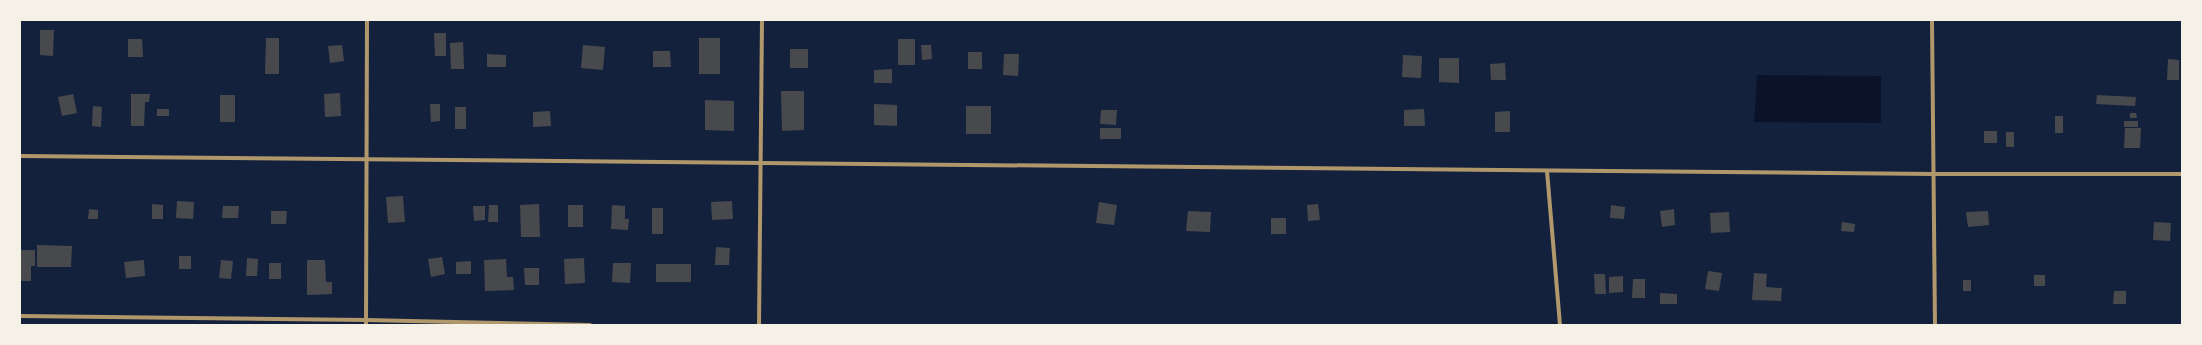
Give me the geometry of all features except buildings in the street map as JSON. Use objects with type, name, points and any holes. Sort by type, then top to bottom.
[{"type":"street","points":[[366,325],[367,20]]},
{"type":"street","points":[[759,325],[762,20]]},
{"type":"street","points":[[1932,20],[1935,325]]},
{"type":"street","points":[[20,156],[1547,171],[2182,174]]},
{"type":"street","points":[[1547,171],[1560,325]]},
{"type":"street","points":[[20,316],[366,320],[590,325]]},
{"type":"water","points":[[1757,75],[1881,76],[1881,123],[1754,122]]}]
